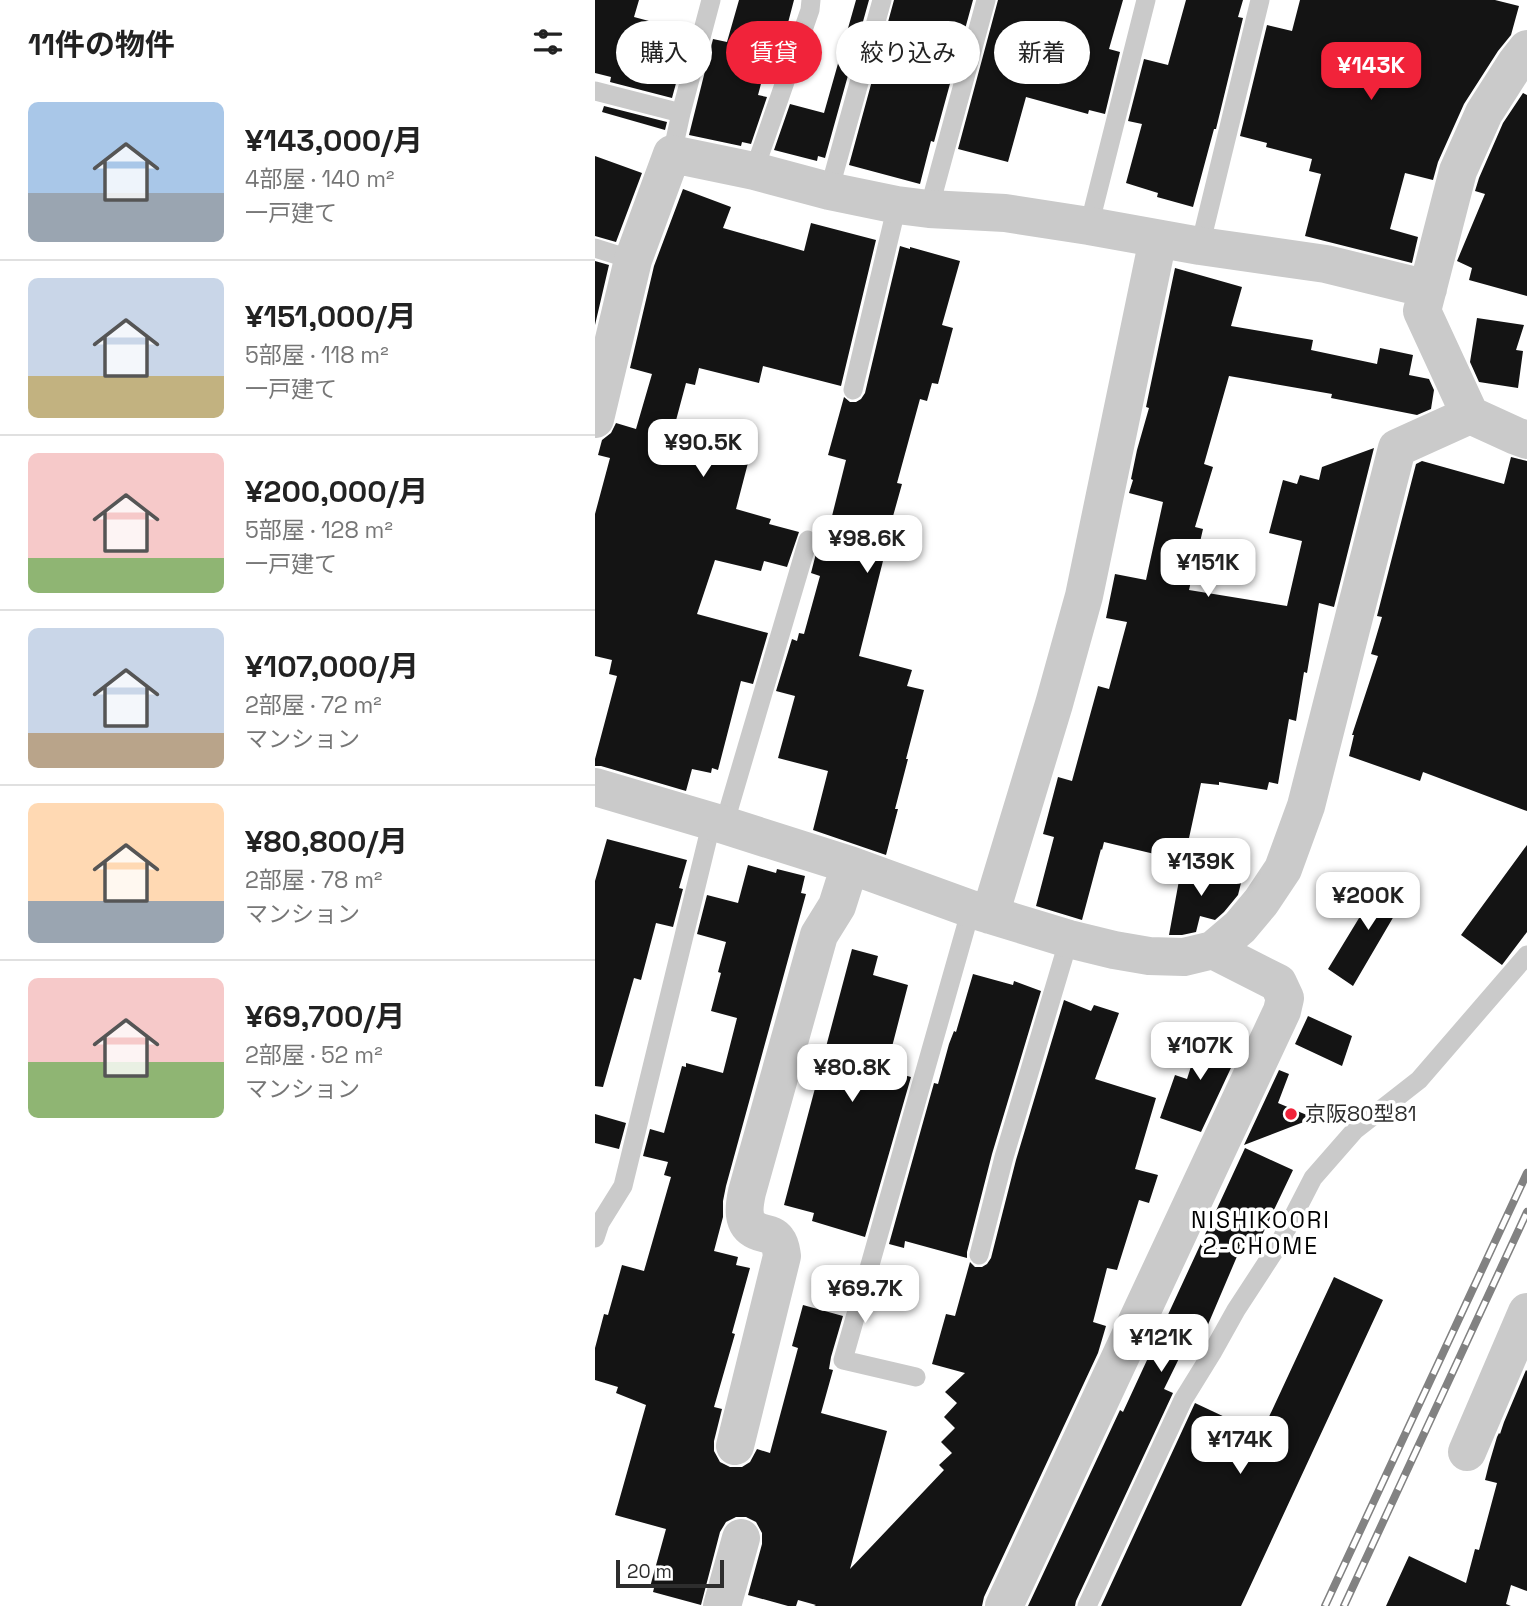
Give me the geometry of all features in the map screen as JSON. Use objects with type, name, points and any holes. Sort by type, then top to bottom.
[{"type":"street","points":[[1527,49],[1484,113],[1458,171],[1422,311],[1471,415],[1527,440]]},
{"type":"street","points":[[595,419],[633,260],[672,154],[754,171],[829,191],[913,207],[1006,213],[1089,226],[1200,246],[1326,264],[1428,289]]},
{"type":"street","points":[[981,912],[1053,704],[1084,596],[1158,239]]},
{"type":"street","points":[[595,787],[850,864],[981,912],[1069,939],[1149,956],[1184,957],[1213,950],[1240,927],[1261,902],[1283,869],[1288,856],[1306,806],[1397,448],[1471,415]]},
{"type":"street","points":[[735,1446],[782,1256],[779,1242],[772,1235],[755,1231],[743,1212],[819,935],[837,906],[850,864]]},
{"type":"street","points":[[1004,1606],[1282,1011],[1285,998],[1278,983],[1213,950]]},
{"type":"street","points":[[1467,1452],[1518,1357],[1527,1312]]},
{"type":"street","points":[[722,1606],[741,1538]]},
{"type":"lane","points":[[672,154],[711,0]]},
{"type":"lane","points":[[754,171],[810,10],[811,0]]},
{"type":"lane","points":[[829,191],[882,0]]},
{"type":"lane","points":[[853,390],[913,207],[986,0]]},
{"type":"lane","points":[[1089,226],[1146,0]]},
{"type":"lane","points":[[1200,246],[1260,0]]},
{"type":"lane","points":[[595,90],[681,113]]},
{"type":"lane","points":[[595,248],[633,260]]},
{"type":"lane","points":[[595,1238],[600,1223],[624,1186],[718,823],[808,540]]},
{"type":"lane","points":[[916,1377],[843,1360],[981,912]]},
{"type":"lane","points":[[979,1255],[1069,939]]},
{"type":"lane","points":[[1087,1606],[1183,1400],[1279,1244],[1313,1178],[1355,1130],[1419,1080],[1527,955]]},
{"type":"building","points":[[595,0],[639,0],[634,17],[649,21],[616,21],[616,84],[610,82],[611,77],[595,73]]},
{"type":"building","points":[[739,0],[794,0],[788,21],[733,21]]},
{"type":"building","points":[[856,0],[869,0],[863,21],[850,21]]},
{"type":"building","points":[[894,0],[973,0],[967,21],[888,21]]},
{"type":"building","points":[[998,0],[1123,0],[1109,49],[1120,52],[1105,114],[1089,110],[1088,114],[1026,97],[1008,162],[958,149],[975,84],[980,84],[980,67]]},
{"type":"building","points":[[1186,0],[1243,0],[1238,17],[1243,18],[1216,129],[1193,207],[1157,197],[1158,193],[1126,183],[1142,124],[1128,121],[1144,59],[1168,65]]},
{"type":"building","points":[[1300,0],[1495,0],[1519,6],[1511,35],[1464,104],[1438,162],[1433,180],[1405,173],[1390,229],[1418,237],[1412,263],[1305,236],[1321,174],[1309,171],[1312,159],[1266,147],[1267,143],[1240,136],[1267,25],[1292,31]]},
{"type":"building","points":[[713,39],[726,42],[726,84],[761,84],[758,95],[767,97],[751,144],[742,142],[741,146],[689,135],[702,84],[712,84]]},
{"type":"building","points":[[836,71],[836,84],[846,84],[825,158],[818,156],[817,161],[774,150],[790,104],[824,113]]},
{"type":"building","points":[[618,84],[676,84],[672,98]]},
{"type":"building","points":[[871,84],[950,84],[920,184],[849,165]]},
{"type":"building","points":[[1523,93],[1527,95],[1527,296],[1469,280],[1472,268],[1457,261],[1485,194],[1475,191],[1479,178],[1503,123]]},
{"type":"building","points":[[604,106],[667,122],[665,130],[602,112]]},
{"type":"building","points":[[595,156],[642,173],[616,242],[595,236]]},
{"type":"building","points":[[683,189],[731,207],[723,228],[804,251],[811,223],[876,240],[841,386],[763,366],[759,383],[699,368],[695,385],[686,383],[671,439],[749,459],[736,509],[771,519],[769,524],[799,532],[787,567],[764,561],[761,571],[715,560],[697,614],[768,633],[753,684],[741,681],[718,770],[712,768],[711,773],[692,769],[686,791],[595,766],[617,676],[609,674],[612,660],[595,656],[595,514],[610,458],[598,455],[602,440],[611,433],[616,423],[636,429],[652,374],[630,368],[654,266]]},
{"type":"building","points":[[900,246],[960,261],[942,325],[953,328],[938,384],[932,383],[927,401],[920,399],[897,483],[902,484],[859,656],[912,670],[907,686],[924,690],[886,855],[813,830],[828,771],[778,758],[795,696],[776,691],[792,639],[797,641],[799,633],[804,634],[820,576],[811,573],[820,538],[826,540],[846,460],[828,455],[844,397],[850,402],[856,402],[865,393]]},
{"type":"building","points":[[595,261],[609,265],[595,325]]},
{"type":"building","points":[[1175,268],[1242,287],[1231,326],[1313,340],[1311,350],[1377,364],[1380,348],[1413,355],[1409,375],[1429,379],[1434,390],[1431,409],[1417,415],[1331,398],[1332,394],[1229,376],[1204,464],[1213,467],[1195,527],[1203,529],[1189,590],[1287,606],[1302,541],[1269,533],[1283,480],[1297,484],[1300,475],[1319,480],[1322,467],[1374,448],[1334,607],[1319,603],[1307,673],[1304,672],[1296,721],[1289,719],[1278,784],[1269,782],[1267,790],[1219,782],[1219,785],[1201,783],[1184,861],[1104,842],[1082,920],[1036,906],[1054,837],[1043,834],[1058,777],[1072,781],[1098,686],[1109,689],[1127,622],[1106,618],[1115,574],[1146,580],[1163,502],[1129,493],[1149,408],[1146,407]]},
{"type":"building","points":[[1477,318],[1524,325],[1516,350],[1523,351],[1518,388],[1479,382],[1470,362]]},
{"type":"building","points":[[1511,457],[1527,461],[1527,811],[1423,772],[1420,781],[1349,756],[1352,735],[1378,656],[1371,654],[1382,617],[1377,616],[1416,464],[1422,461],[1504,484]]},
{"type":"building","points":[[607,839],[687,860],[679,888],[683,889],[673,927],[656,923],[641,980],[634,978],[603,1087],[595,1086],[595,881]]},
{"type":"building","points":[[1527,845],[1527,932],[1502,965],[1461,935]]},
{"type":"building","points":[[1182,864],[1242,879],[1238,895],[1215,920],[1200,916],[1196,932],[1169,935]]},
{"type":"building","points":[[748,865],[776,873],[777,869],[805,876],[801,893],[806,894],[726,1186],[723,1217],[714,1251],[738,1257],[736,1265],[750,1268],[714,1407],[722,1409],[714,1451],[720,1462],[730,1467],[742,1467],[750,1462],[757,1449],[770,1453],[798,1348],[792,1346],[803,1305],[843,1316],[831,1357],[829,1369],[833,1370],[821,1413],[887,1431],[850,1569],[944,1470],[939,1465],[952,1453],[941,1442],[955,1428],[944,1417],[957,1403],[945,1392],[965,1373],[932,1364],[946,1314],[955,1316],[970,1262],[975,1267],[982,1267],[991,1258],[1016,1160],[1064,1000],[1091,1011],[1094,1005],[1119,1013],[1095,1079],[1156,1098],[1135,1169],[1158,1175],[1149,1203],[1139,1200],[1117,1270],[1107,1268],[1093,1322],[1106,1326],[1098,1353],[982,1606],[814,1606],[816,1605],[798,1600],[796,1606],[788,1606],[748,1595],[762,1544],[762,1533],[756,1522],[746,1517],[736,1517],[726,1522],[720,1532],[701,1605],[653,1592],[654,1588],[650,1587],[666,1529],[615,1515],[646,1405],[616,1393],[618,1387],[595,1380],[595,1348],[604,1314],[608,1315],[622,1265],[644,1271],[671,1177],[664,1175],[668,1162],[643,1156],[650,1129],[664,1133],[682,1066],[686,1067],[686,1063],[723,1073],[737,1018],[711,1011],[726,942],[697,934],[707,895],[738,903]]},
{"type":"building","points":[[1384,877],[1408,892],[1353,986],[1328,969]]},
{"type":"building","points":[[852,949],[878,956],[873,975],[908,985],[886,1070],[911,1077],[865,1237],[812,1221],[814,1213],[784,1205]]},
{"type":"building","points":[[973,974],[1013,985],[1014,981],[1041,991],[992,1154],[967,1258],[905,1241],[904,1248],[889,1244],[934,1083],[938,1084]]},
{"type":"building","points":[[1308,1016],[1352,1036],[1342,1066],[1295,1044]]},
{"type":"building","points":[[1204,1026],[1232,1035],[1227,1052],[1237,1055],[1201,1132],[1160,1118],[1175,1075],[1187,1079]]},
{"type":"building","points":[[1279,1070],[1289,1074],[1278,1103],[1314,1118],[1244,1145]]},
{"type":"building","points":[[595,1114],[626,1123],[619,1149],[595,1143]]},
{"type":"building","points":[[1245,1148],[1293,1170],[1254,1252],[1241,1247],[1204,1334],[1193,1330],[1164,1389],[1173,1393],[1075,1606],[1028,1606],[1120,1410],[1123,1412]]},
{"type":"building","points":[[1334,1277],[1383,1300],[1241,1606],[1101,1606],[1195,1403],[1261,1434]]},
{"type":"building","points":[[1526,1370],[1527,1591],[1511,1585],[1506,1604],[1511,1606],[1386,1606],[1409,1556],[1466,1583],[1475,1549],[1479,1550],[1497,1483],[1485,1480],[1489,1464],[1497,1437]]},
{"type":"railway","points":[[1325,1606],[1527,1173]]},
{"type":"railway","points":[[1344,1606],[1527,1212]]},
{"type":"place","name":"京阪80型81","points":[[1291,1114]]},
{"type":"district","name":"NISHIKOORI 2-CHOME","points":[[1261,1233]]}]
